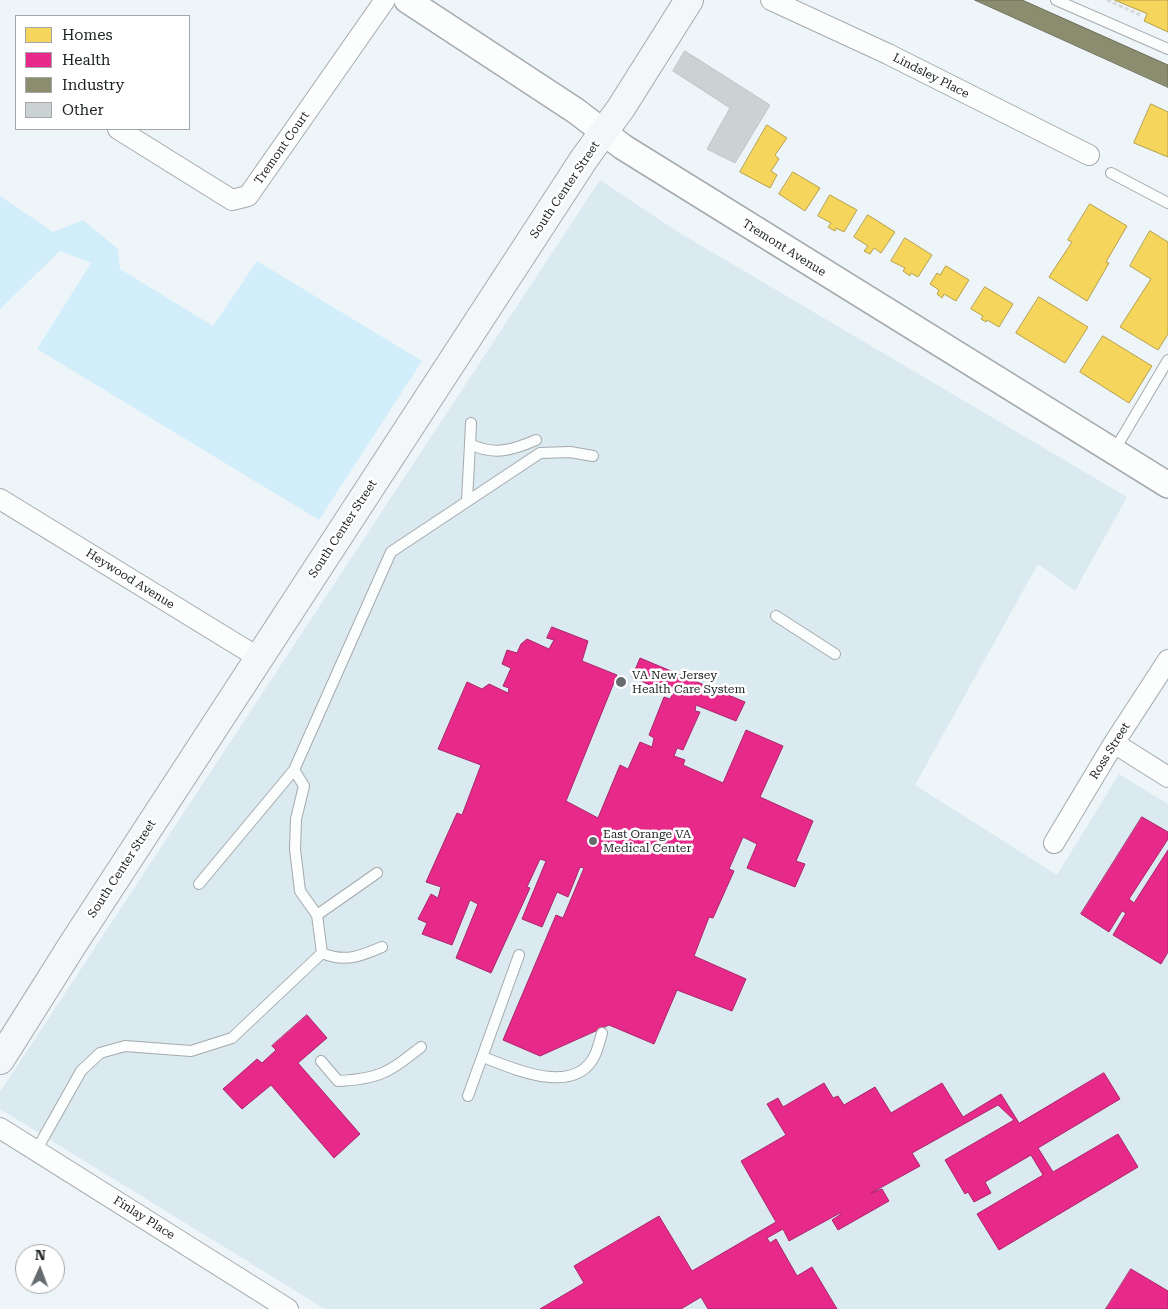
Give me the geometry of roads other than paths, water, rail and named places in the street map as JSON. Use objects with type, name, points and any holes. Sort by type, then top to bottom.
[{"type":"main road","name":"South Center Street","points":[[0,1060],[259,658],[603,133],[622,108],[689,0]]},
{"type":"street","name":"Tremont Court","points":[[120,130],[232,200],[248,196],[385,0]]},
{"type":"street","name":"Tremont Avenue","points":[[407,0],[576,111],[603,133],[704,198],[1168,485]]},
{"type":"street","name":"Lindsley Place","points":[[771,0],[888,54],[1089,154]]},
{"type":"street","name":"Heywood Avenue","points":[[0,499],[259,658]]},
{"type":"street","name":"Ross Street","points":[[1054,843],[1114,743],[1168,660]]},
{"type":"street","points":[[1114,743],[1168,776]]},
{"type":"street","name":"Finlay Place","points":[[0,1128],[288,1309]]},
{"type":"lane","points":[[1056,0],[1168,50]]},
{"type":"lane","points":[[1111,173],[1168,202]]},
{"type":"lane","points":[[1114,452],[1168,360]]},
{"type":"lane","points":[[467,500],[471,423]]},
{"type":"lane","points":[[470,444],[484,451],[514,450],[536,440]]},
{"type":"lane","points":[[199,884],[294,770],[391,552],[540,453],[570,452],[593,456]]},
{"type":"lane","points":[[776,616],[835,654]]},
{"type":"lane","points":[[294,770],[304,786],[296,819],[295,849],[300,891],[316,915],[322,953]]},
{"type":"lane","points":[[316,915],[377,873]]},
{"type":"lane","points":[[322,953],[334,958],[357,958],[382,947]]},
{"type":"lane","points":[[36,1151],[81,1072],[100,1053],[125,1046],[192,1052],[232,1038],[322,953]]},
{"type":"lane","points":[[468,1096],[484,1057],[519,956]]},
{"type":"lane","points":[[484,1057],[521,1071],[554,1079],[578,1073],[594,1056],[602,1033]]},
{"type":"lane","points":[[322,1061],[338,1081],[364,1079],[392,1070],[421,1046]]},
{"type":"place","name":"VA New Jersey Health Care System","points":[[621,682]]},
{"type":"place","name":"East Orange VA Medical Center","points":[[593,841]]}]
